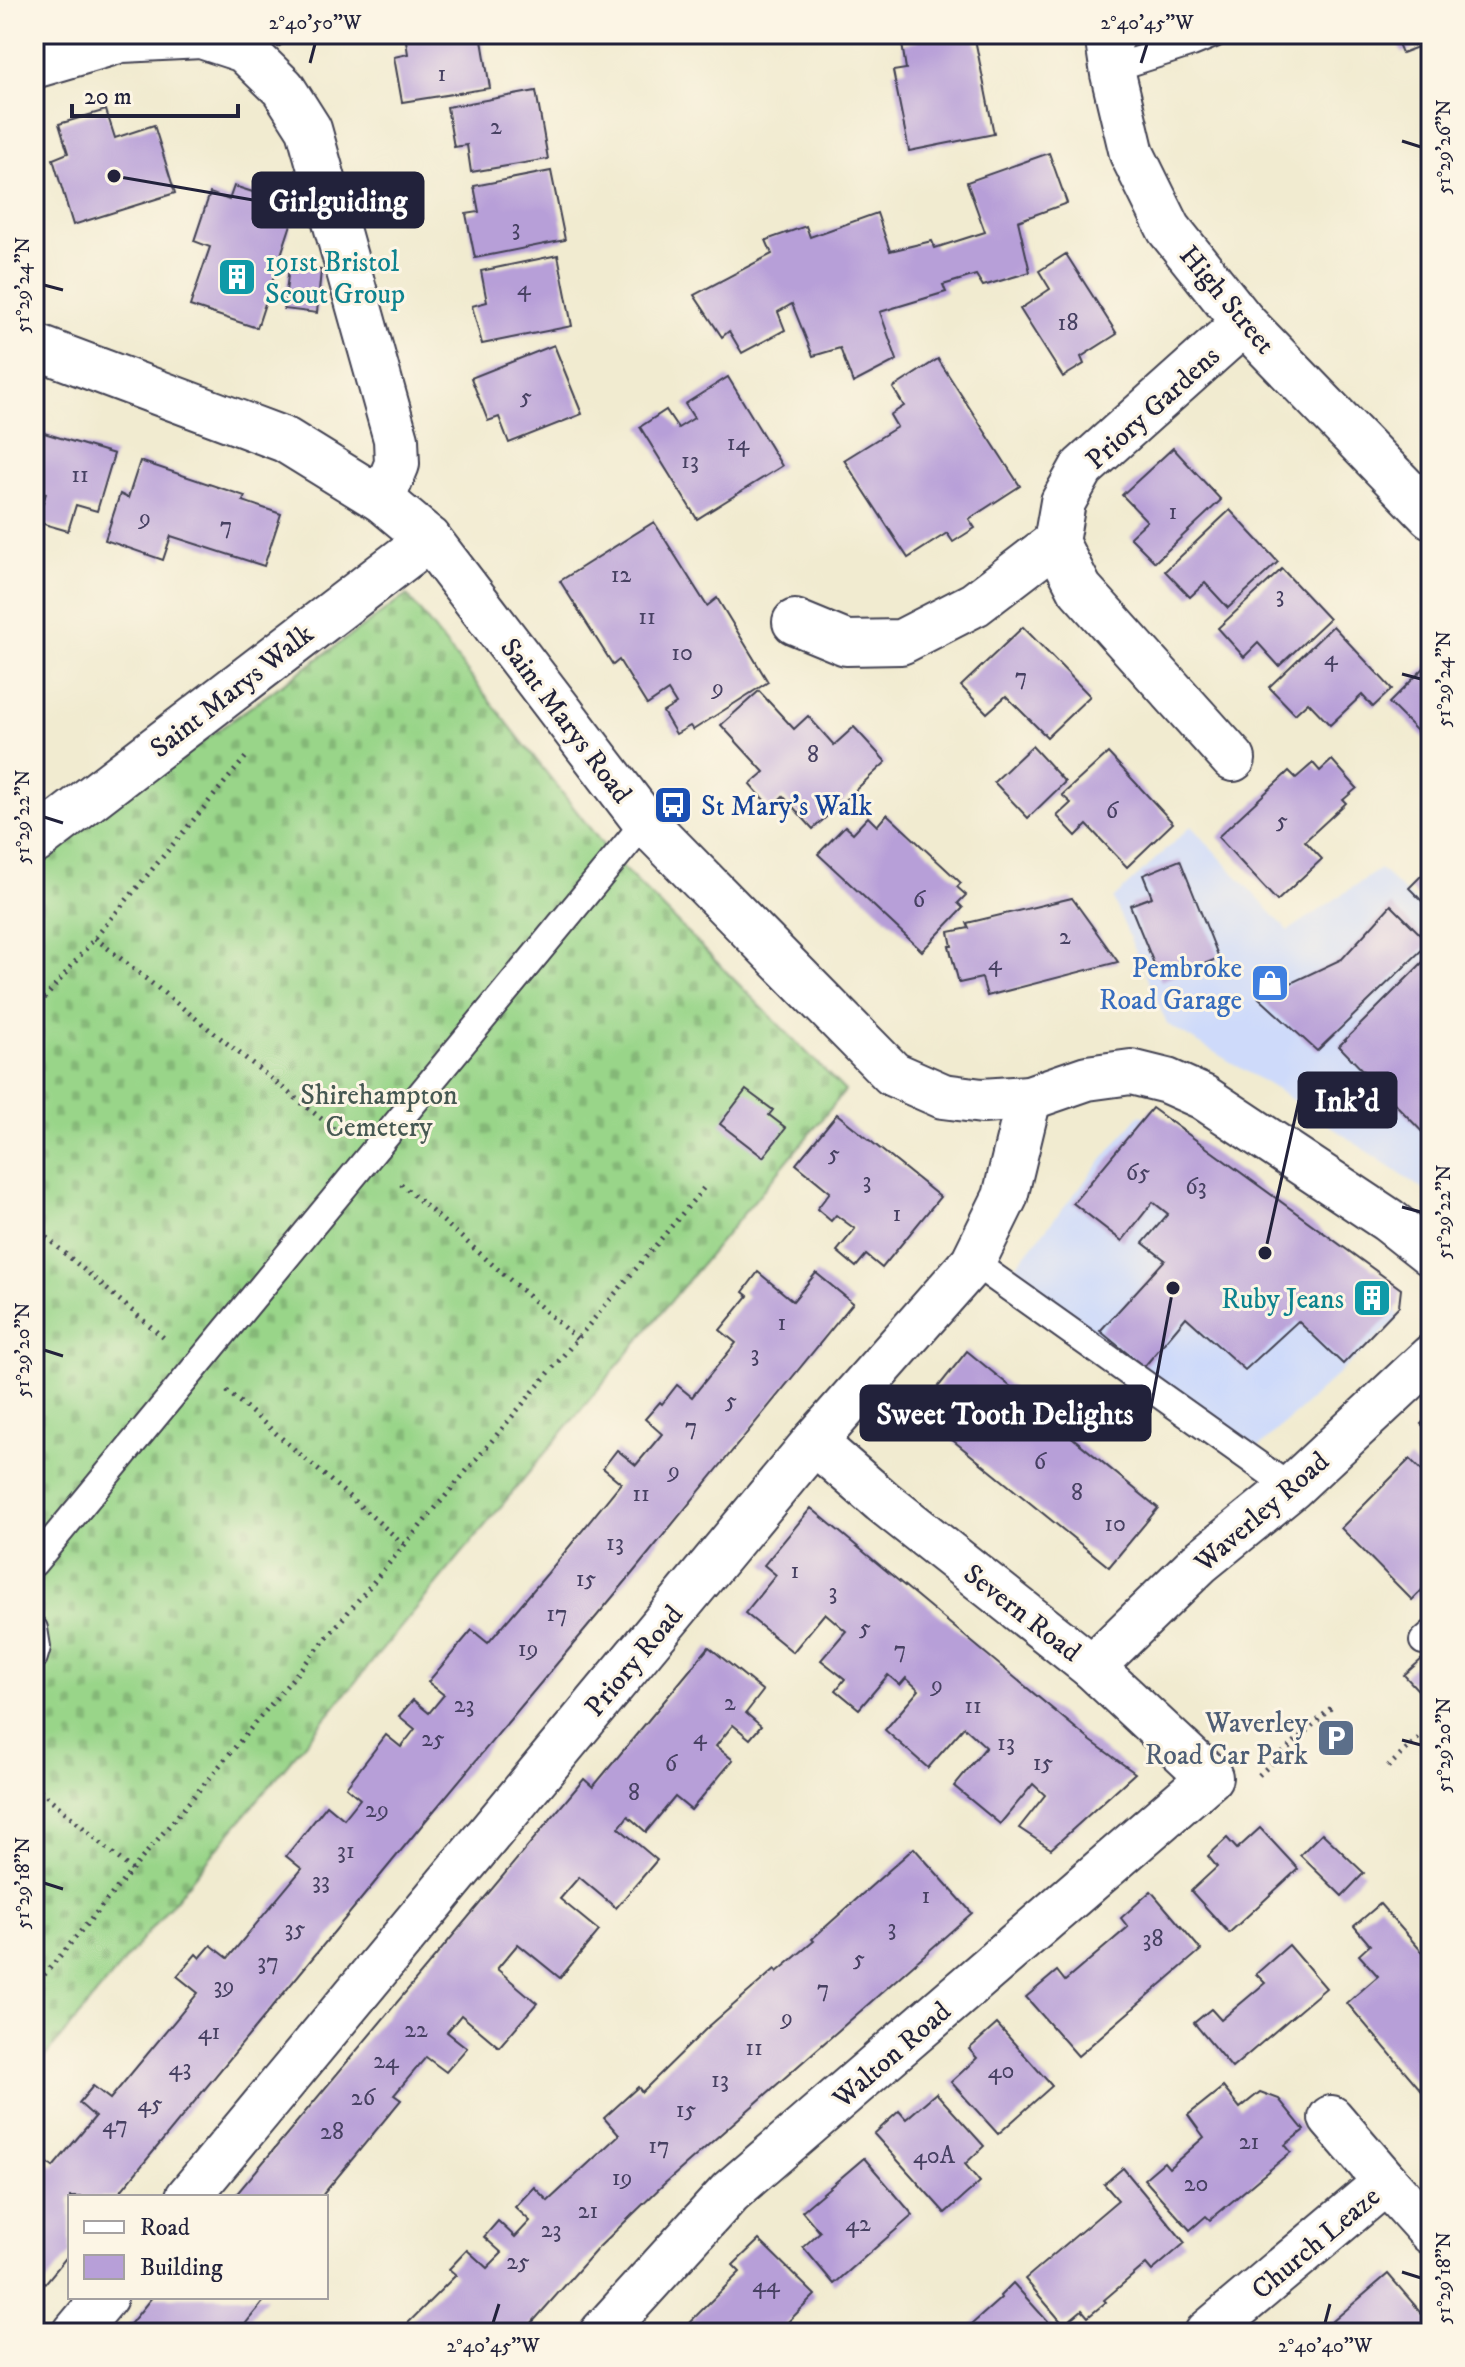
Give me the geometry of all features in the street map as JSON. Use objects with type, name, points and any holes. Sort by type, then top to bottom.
[{"type":"street","points":[[34,66],[122,40],[201,36],[244,50],[283,88],[309,129],[396,439],[397,464],[382,500]]},
{"type":"street","name":"High Street","points":[[1110,51],[1132,154],[1169,229],[1244,323],[1431,516]]},
{"type":"street","name":"Priory Gardens","points":[[1056,542],[1063,502],[1082,468],[1244,323]]},
{"type":"street","name":"Saint Marys Road","points":[[34,346],[285,440],[382,500],[429,539],[645,822],[893,1074],[943,1096],[982,1101],[1029,1098],[1087,1078],[1131,1072],[1167,1081],[1203,1097],[1388,1220],[1431,1254]]},
{"type":"street","name":"Saint Marys Walk","points":[[34,842],[429,539]]},
{"type":"street","points":[[795,622],[846,643],[901,642],[975,604],[1056,542],[1080,589],[1233,759]]},
{"type":"street","name":"Priory Road","points":[[190,2195],[814,1442],[973,1262],[1005,1197],[1029,1098]]},
{"type":"street","name":"Waverley Road","points":[[1092,1667],[1199,1563],[1291,1488],[1431,1357]]},
{"type":"street","name":"Severn Road","points":[[814,1442],[882,1501],[1092,1667],[1210,1777],[1196,1791]]},
{"type":"street","name":"Walton Road","points":[[602,2333],[730,2192],[1196,1791]]},
{"type":"street","name":"Church Leaze","points":[[1331,2118],[1431,2232]]},
{"type":"street","name":"Church Leaze","points":[[1207,2333],[1386,2182]]},
{"type":"street","points":[[75,2333],[103,2299]]},
{"type":"lane","points":[[1110,51],[1192,43],[1214,34]]},
{"type":"lane","points":[[34,1563],[645,822]]},
{"type":"lane","points":[[973,1262],[1291,1488]]},
{"type":"lane","points":[[34,1629],[37,1647],[34,1657]]},
{"type":"path","points":[[34,1011],[246,757]]},
{"type":"path","points":[[95,938],[369,1157],[577,1339]]},
{"type":"path","points":[[34,1987],[707,1184]]},
{"type":"path","points":[[34,1227],[405,1545]]},
{"type":"path","points":[[1388,1767],[1431,1726]]},
{"type":"path","points":[[34,1785],[132,1870]]},
{"type":"shaded area","name":"Pembroke Road Garage","points":[[1191,826],[1288,931],[1380,869],[1431,916],[1431,1195],[1279,1091],[1167,1024],[1113,899]]},
{"type":"shaded area","points":[[1139,1115],[1162,1119],[1389,1291],[1399,1318],[1258,1448],[1010,1273]]},
{"type":"green space","name":"Shirehampton Cemetery","points":[[407,595],[614,859],[845,1091],[34,2070],[34,862]]},
{"type":"building","points":[[267,34],[298,34],[278,47]]},
{"type":"building","points":[[405,34],[481,34],[490,88],[402,102],[394,57],[408,54]]},
{"type":"building","points":[[915,34],[974,34],[994,134],[909,151],[893,71],[906,69],[902,44],[917,41]]},
{"type":"building","points":[[1394,34],[1431,34],[1431,42],[1402,53]]},
{"type":"building","points":[[536,91],[548,159],[471,172],[467,145],[454,147],[447,107]]},
{"type":"building","points":[[106,110],[115,138],[154,125],[175,193],[73,225],[53,159],[68,153],[59,124]]},
{"type":"building","points":[[1049,153],[1067,203],[1018,221],[1030,272],[983,286],[976,275],[943,285],[946,292],[880,312],[897,360],[853,383],[840,348],[813,356],[792,304],[778,312],[785,330],[742,353],[729,331],[722,337],[694,295],[772,254],[766,240],[806,226],[810,237],[877,213],[890,251],[932,241],[935,248],[985,232],[967,182]]},
{"type":"building","points":[[551,171],[565,240],[475,258],[466,214],[479,212],[474,186]]},
{"type":"building","name":"191st Bristol Scout Group","points":[[234,186],[297,206],[257,328],[190,306],[210,247],[194,241],[210,193],[229,200]]},
{"type":"building","points":[[1066,254],[1117,334],[1081,357],[1084,364],[1063,377],[1020,309],[1050,289],[1039,271]]},
{"type":"building","points":[[558,255],[572,326],[482,344],[472,306],[487,302],[481,271]]},
{"type":"building","points":[[289,267],[321,270],[317,313],[284,309]]},
{"type":"building","points":[[554,345],[582,414],[509,443],[499,417],[488,421],[471,378]]},
{"type":"building","points":[[938,359],[1020,486],[969,519],[975,528],[953,542],[947,533],[908,558],[844,460],[897,427],[890,415],[904,406],[893,388]]},
{"type":"building","points":[[728,377],[782,466],[697,519],[640,427],[666,410],[678,428],[694,418],[685,404]]},
{"type":"building","points":[[34,430],[114,454],[97,511],[76,505],[68,531],[37,522],[46,493],[34,490]]},
{"type":"building","points":[[1173,448],[1221,500],[1155,562],[1130,537],[1147,521],[1122,495]]},
{"type":"building","points":[[140,461],[245,496],[243,501],[281,514],[264,566],[171,536],[163,560],[105,540],[120,494],[128,498]]},
{"type":"building","points":[[1230,510],[1278,562],[1228,608],[1205,583],[1190,597],[1165,571]]},
{"type":"building","points":[[654,522],[707,606],[717,598],[768,682],[693,730],[690,726],[676,734],[663,712],[676,704],[668,691],[647,705],[619,660],[613,665],[560,581]]},
{"type":"building","points":[[1282,569],[1329,619],[1279,666],[1258,643],[1244,657],[1218,628]]},
{"type":"building","points":[[1333,626],[1392,689],[1373,707],[1362,695],[1330,725],[1308,702],[1295,714],[1269,687]]},
{"type":"building","points":[[1023,627],[1090,696],[1047,737],[1006,696],[987,713],[961,686]]},
{"type":"building","points":[[1431,661],[1431,745],[1389,703]]},
{"type":"building","points":[[759,691],[794,729],[808,716],[834,745],[854,727],[886,762],[813,829],[783,796],[771,808],[750,784],[764,772],[721,725]]},
{"type":"building","points":[[1032,746],[1065,782],[1028,818],[994,782]]},
{"type":"building","points":[[1108,753],[1173,823],[1127,867],[1087,825],[1076,836],[1057,816],[1071,803],[1062,795]]},
{"type":"building","points":[[1332,760],[1357,788],[1343,800],[1346,803],[1305,841],[1322,859],[1277,901],[1218,837],[1289,771],[1296,778],[1313,763],[1320,771]]},
{"type":"building","points":[[887,814],[961,883],[957,887],[966,895],[958,903],[963,908],[922,951],[818,854],[845,826],[853,833],[868,817],[877,826]]},
{"type":"building","points":[[1180,860],[1219,958],[1161,981],[1130,905],[1152,897],[1143,875]]},
{"type":"building","points":[[1431,866],[1431,910],[1409,888]]},
{"type":"building","points":[[1072,898],[1118,962],[987,996],[982,978],[959,983],[949,946],[952,946],[949,932],[969,928],[967,923]]},
{"type":"building","points":[[1391,905],[1429,943],[1317,1051],[1259,998],[1342,959]]},
{"type":"building","points":[[1431,954],[1431,1141],[1339,1046]]},
{"type":"building","points":[[746,1090],[773,1110],[769,1115],[786,1128],[763,1157],[720,1124]]},
{"type":"building","points":[[1152,1108],[1401,1289],[1399,1306],[1343,1364],[1298,1321],[1245,1370],[1186,1317],[1144,1367],[1100,1331],[1165,1260],[1143,1243],[1168,1214],[1153,1202],[1122,1241],[1073,1203]]},
{"type":"building","points":[[837,1114],[940,1197],[882,1268],[866,1255],[856,1267],[837,1251],[855,1229],[836,1215],[831,1221],[817,1209],[830,1192],[796,1164]]},
{"type":"building","points":[[758,1272],[793,1301],[816,1273],[853,1303],[118,2195],[68,2195],[68,2255],[34,2297],[34,2160],[38,2155],[53,2167],[95,2117],[79,2103],[93,2086],[110,2099],[198,1993],[177,1976],[196,1954],[200,1958],[211,1945],[228,1958],[302,1869],[286,1856],[327,1805],[344,1819],[360,1799],[346,1787],[386,1735],[401,1747],[415,1729],[399,1716],[413,1700],[429,1713],[444,1695],[428,1682],[472,1630],[488,1643],[547,1574],[621,1483],[603,1468],[617,1450],[636,1465],[662,1434],[645,1419],[677,1385],[692,1397],[736,1343],[720,1330],[748,1296],[743,1292]]},
{"type":"building","points":[[967,1351],[1158,1508],[1109,1567],[918,1412]]},
{"type":"building","points":[[1431,1414],[1431,1433],[1421,1424]]},
{"type":"building","points":[[1410,1459],[1431,1480],[1431,1581],[1412,1600],[1341,1528]]},
{"type":"building","points":[[811,1508],[1091,1741],[1135,1773],[1051,1849],[1019,1828],[1045,1795],[1033,1784],[1000,1824],[954,1786],[986,1747],[964,1727],[928,1768],[885,1730],[919,1690],[906,1678],[900,1685],[888,1675],[859,1709],[836,1690],[845,1679],[821,1660],[846,1631],[825,1613],[793,1652],[745,1613],[776,1575],[764,1565]]},
{"type":"building","points":[[709,1647],[763,1691],[746,1713],[761,1726],[750,1739],[733,1725],[716,1746],[733,1760],[691,1810],[675,1797],[646,1832],[628,1816],[619,1828],[657,1860],[616,1908],[579,1877],[560,1899],[599,1931],[560,1978],[518,1944],[497,1969],[537,2003],[499,2047],[461,2015],[447,2032],[467,2048],[446,2072],[426,2057],[394,2095],[401,2100],[323,2195],[236,2195],[584,1779],[593,1787]]},
{"type":"building","points":[[1431,1651],[1431,1704],[1404,1675]]},
{"type":"building","points":[[1260,1828],[1298,1869],[1229,1933],[1191,1891],[1217,1867],[1208,1856],[1227,1838],[1237,1849]]},
{"type":"building","points":[[1322,1833],[1364,1873],[1342,1896],[1300,1855]]},
{"type":"building","points":[[914,1848],[972,1913],[664,2184],[598,2248],[523,2333],[398,2333],[456,2275],[449,2269],[467,2250],[487,2268],[502,2253],[484,2237],[498,2221],[515,2237],[530,2221],[515,2207],[534,2187],[548,2201],[619,2135],[604,2118],[638,2087],[642,2092],[707,2028],[775,1969],[777,1972],[814,1941],[812,1939]]},
{"type":"building","points":[[1151,1891],[1201,1950],[1078,2056],[1026,1997],[1057,1971],[1065,1981],[1128,1927],[1121,1918]]},
{"type":"building","points":[[1380,1904],[1431,1962],[1431,2102],[1347,2003],[1378,1976],[1359,1955],[1370,1945],[1354,1926]]},
{"type":"building","points":[[1289,1945],[1326,1988],[1232,2068],[1194,2023],[1211,2009],[1221,2020],[1265,1983],[1256,1974]]},
{"type":"building","points":[[997,2024],[1052,2086],[998,2134],[951,2082],[977,2058],[969,2049]]},
{"type":"building","points":[[1223,2087],[1240,2108],[1260,2092],[1279,2099],[1304,2130],[1285,2145],[1291,2152],[1210,2220],[1206,2216],[1190,2230],[1144,2179],[1164,2162],[1169,2168],[1204,2137],[1188,2115]]},
{"type":"building","points":[[936,2093],[984,2146],[965,2164],[980,2182],[945,2213],[874,2134],[899,2111],[906,2119]]},
{"type":"building","points":[[864,2158],[913,2215],[834,2284],[803,2247],[820,2232],[802,2211]]},
{"type":"building","points":[[1123,2168],[1185,2243],[1152,2271],[1146,2264],[1088,2317],[1082,2310],[1064,2325],[1025,2279],[1118,2200],[1104,2184]]},
{"type":"building","points":[[759,2240],[815,2295],[777,2333],[679,2333],[740,2272],[733,2265]]},
{"type":"building","points":[[1388,2274],[1431,2324],[1420,2333],[1319,2333]]},
{"type":"building","points":[[1013,2283],[1058,2333],[962,2333],[1001,2298]]},
{"type":"building","points":[[150,2299],[265,2299],[238,2333],[123,2333]]},
{"type":"place","name":"Girlguiding","points":[[114,176]]},
{"type":"place","name":"191st Bristol Scout Group","points":[[237,277]]},
{"type":"place","name":"St Mary's Walk","points":[[673,805]]},
{"type":"place","name":"Pembroke Road Garage","points":[[1270,983]]},
{"type":"place","name":"Ink'd","points":[[1265,1253]]},
{"type":"place","name":"Sweet Tooth Delights","points":[[1173,1288]]},
{"type":"place","name":"Ruby Jeans","points":[[1372,1298]]},
{"type":"place","name":"Waverley Road Car Park","points":[[1336,1738]]}]
